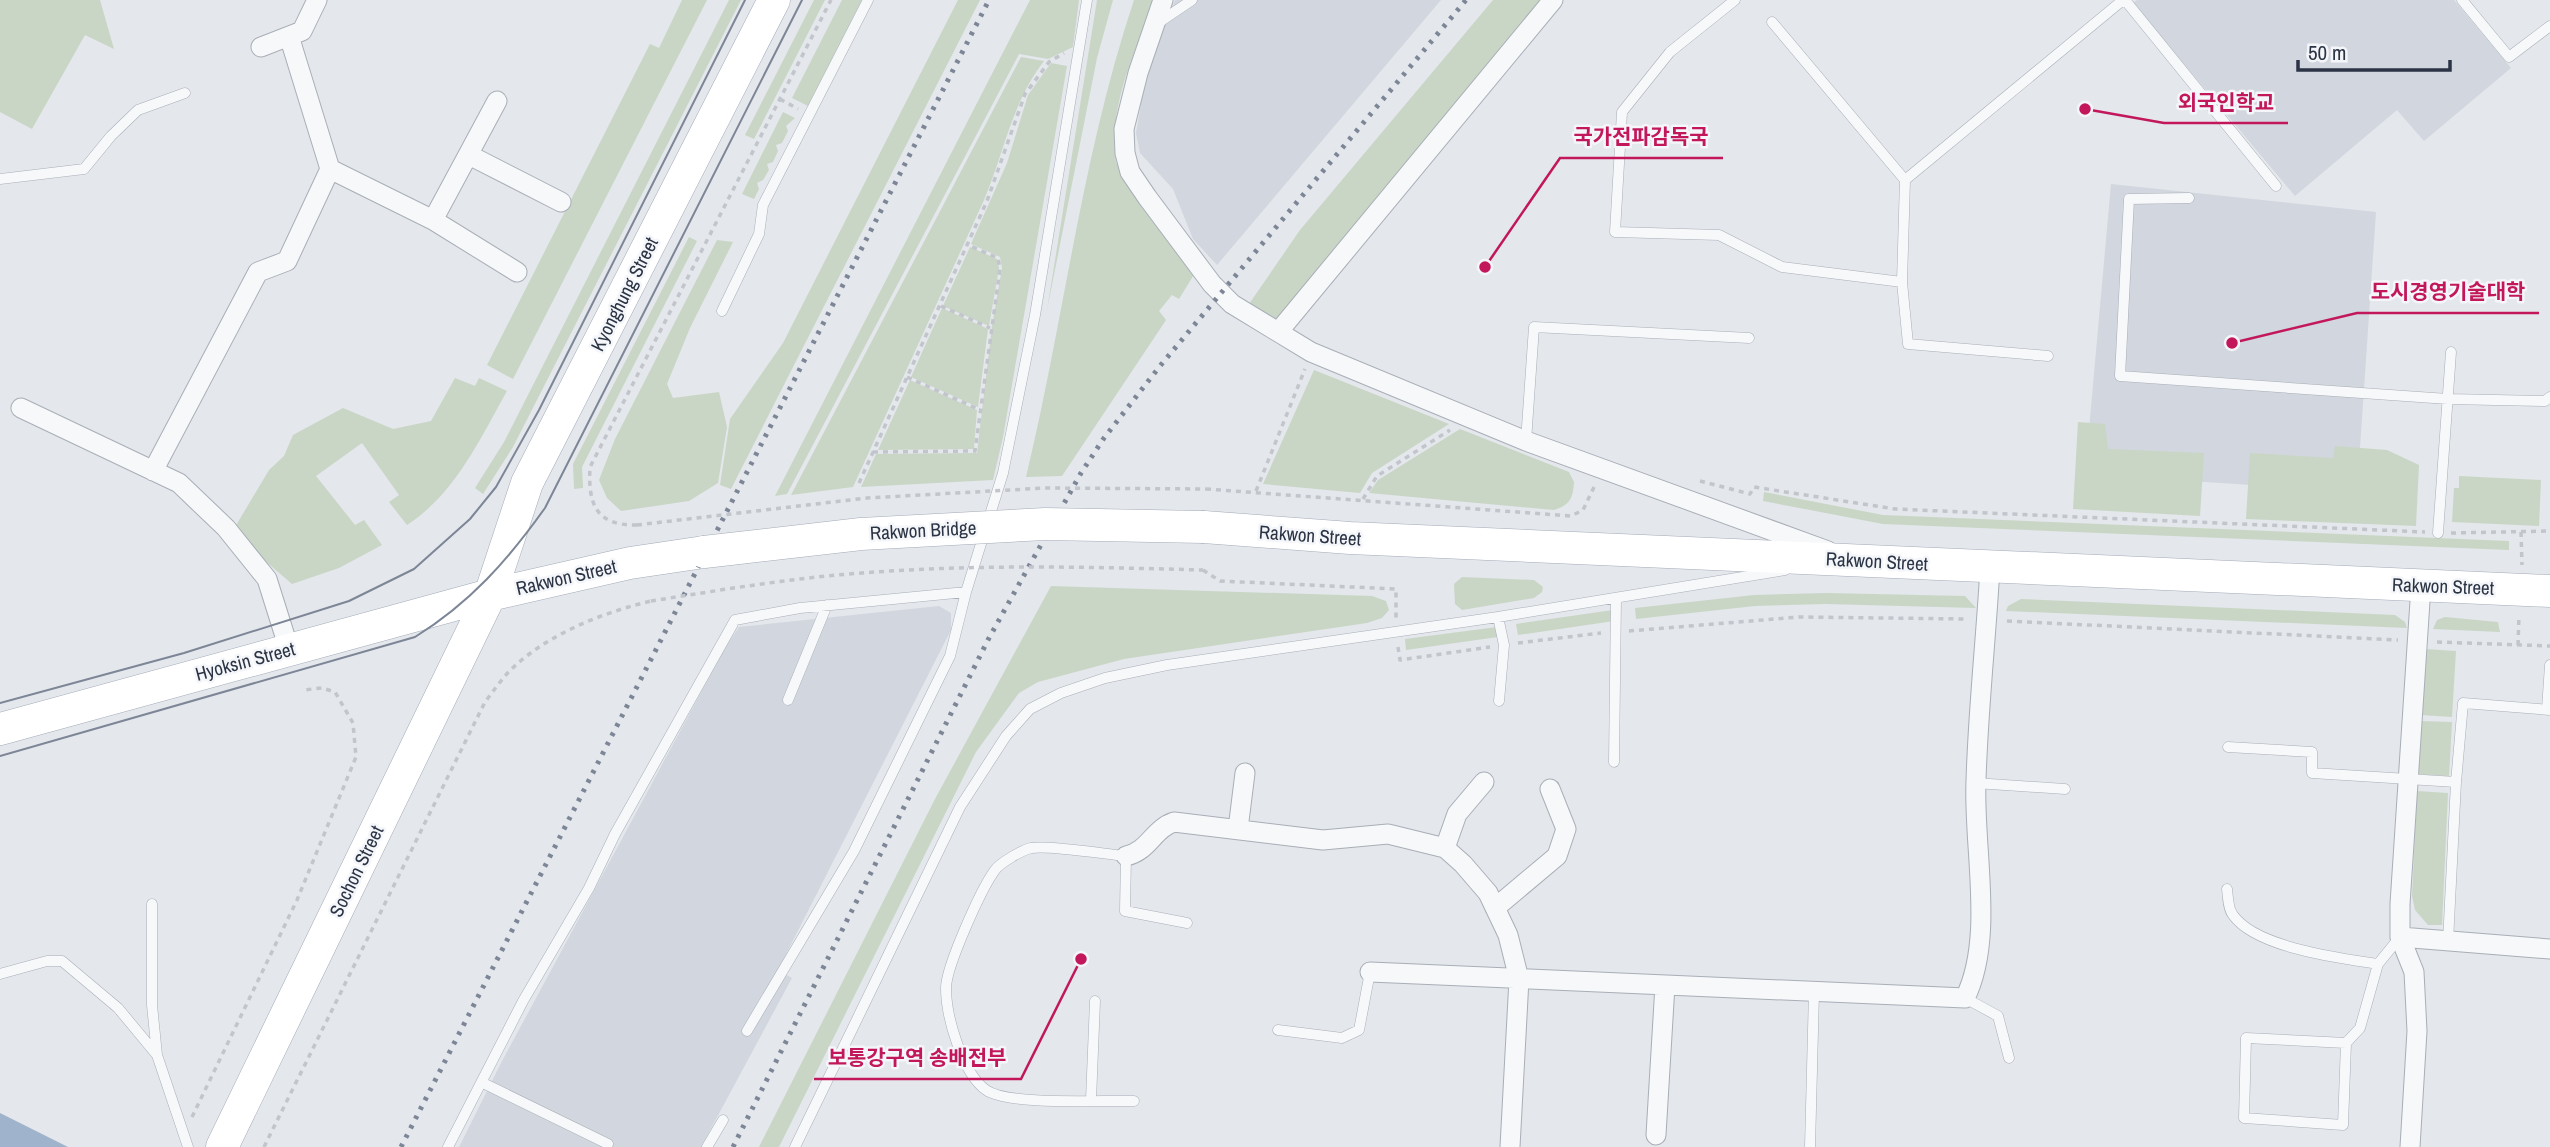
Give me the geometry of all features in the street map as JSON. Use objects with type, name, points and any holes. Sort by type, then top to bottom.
[{"type":"main road","name":"Kyonghung Street","points":[[490,594],[527,483],[774,0]]},
{"type":"main road","name":"Rakwon Bridge","points":[[643,561],[861,534],[1045,524],[1204,527]]},
{"type":"main road","name":"Rakwon Street","points":[[1204,527],[1350,538],[2550,591]]},
{"type":"main road","name":"Rakwon Street","points":[[490,594],[643,561]]},
{"type":"main road","name":"Hyoksin Street","points":[[0,729],[490,594]]},
{"type":"main road","name":"Sochon Street","points":[[222,1147],[490,594]]},
{"type":"street","points":[[261,47],[302,31],[317,0]]},
{"type":"street","points":[[1163,0],[1138,73],[1124,129],[1125,153],[1130,172],[1212,284],[1231,304],[1311,352],[1526,441],[1852,560]]},
{"type":"street","points":[[1279,331],[1553,0]]},
{"type":"street","points":[[153,471],[258,272],[287,261],[330,169],[289,36]]},
{"type":"street","points":[[433,220],[497,101]]},
{"type":"street","points":[[469,156],[561,202]]},
{"type":"street","points":[[330,169],[433,220],[517,272]]},
{"type":"street","points":[[21,408],[179,484],[226,527],[267,579],[289,649]]},
{"type":"street","points":[[1370,972],[1965,998],[1974,980],[1980,913],[1975,783],[1990,568]]},
{"type":"street","points":[[2410,1147],[2417,1031],[2414,972],[2400,937],[2421,586]]},
{"type":"street","points":[[1238,829],[1245,773]]},
{"type":"street","points":[[1444,848],[1457,814],[1484,782]]},
{"type":"street","points":[[1495,908],[1557,856],[1566,829],[1550,789]]},
{"type":"street","points":[[1126,856],[1140,853],[1163,826],[1174,822],[1323,840],[1388,834],[1444,848],[1488,893],[1508,935],[1519,979],[1510,1147]]},
{"type":"street","points":[[2400,937],[2550,949]]},
{"type":"street","points":[[1656,1135],[1665,985]]},
{"type":"lane","points":[[723,311],[759,234],[763,205],[868,0]]},
{"type":"lane","points":[[747,1031],[854,851],[950,656],[966,592],[1003,473],[1040,290],[1087,0]]},
{"type":"lane","points":[[1157,23],[1192,0]]},
{"type":"lane","points":[[1734,0],[1670,52],[1622,112],[1615,232],[1719,235],[1782,267],[1902,282]]},
{"type":"lane","points":[[1905,180],[2124,0],[2276,186]]},
{"type":"lane","points":[[2462,0],[2509,57],[2550,26]]},
{"type":"lane","points":[[1772,22],[1905,180],[1902,282],[1908,344],[2048,356]]},
{"type":"lane","points":[[0,180],[84,169],[138,110],[185,93]]},
{"type":"lane","points":[[2189,198],[2129,199],[2120,376],[2448,399],[2545,401],[2550,397]]},
{"type":"lane","points":[[1526,441],[1534,327],[1749,338]]},
{"type":"lane","points":[[2438,533],[2451,352]]},
{"type":"lane","points":[[795,1147],[960,807],[1006,736],[1030,709],[1061,693],[1105,678],[1167,665],[1498,617],[1852,560]]},
{"type":"lane","points":[[448,1147],[523,1001],[589,888],[615,834],[735,620],[753,615],[827,606],[966,592]]},
{"type":"lane","points":[[1614,762],[1618,632],[1616,598]]},
{"type":"lane","points":[[788,700],[827,606]]},
{"type":"lane","points":[[1498,617],[1504,645],[1499,701]]},
{"type":"lane","points":[[2448,942],[2463,703],[2548,710],[2550,665]]},
{"type":"lane","points":[[2228,747],[2312,752],[2312,774],[2456,782]]},
{"type":"lane","points":[[1975,783],[2065,789]]},
{"type":"lane","points":[[1134,1101],[1021,1100],[985,1090],[971,1074],[950,1024],[946,986],[959,944],[996,869],[1030,848],[1126,856],[1125,911],[1186,923]]},
{"type":"lane","points":[[2227,889],[2231,913],[2247,930],[2336,958],[2378,964]]},
{"type":"lane","points":[[152,904],[152,1005],[157,1055],[188,1147]]},
{"type":"lane","points":[[2346,1043],[2246,1038],[2244,1118],[2343,1125],[2346,1043],[2360,1028],[2378,964],[2400,937]]},
{"type":"lane","points":[[0,974],[47,961],[62,961],[118,1008],[157,1055]]},
{"type":"lane","points":[[1278,1030],[1342,1038],[1360,1030],[1370,972]]},
{"type":"lane","points":[[1810,1147],[1814,992]]},
{"type":"lane","points":[[1965,998],[1998,1016],[2009,1058]]},
{"type":"lane","points":[[1091,1100],[1096,1001]]},
{"type":"lane","points":[[483,1083],[609,1146]]},
{"type":"lane","points":[[706,1147],[723,1120]]},
{"type":"path","points":[[831,0],[590,467],[591,495],[596,511],[607,521],[636,525],[867,498],[1045,488],[1206,488],[1571,516]]},
{"type":"path","points":[[859,483],[1003,163],[1028,87],[1059,54],[1080,48]]},
{"type":"path","points":[[873,452],[975,451],[978,409],[1000,269],[998,258],[968,244]]},
{"type":"path","points":[[940,306],[990,328]]},
{"type":"path","points":[[1256,491],[1311,352]]},
{"type":"path","points":[[907,377],[978,409]]},
{"type":"path","points":[[1363,499],[1372,480],[1447,433],[1463,415]]},
{"type":"path","points":[[1698,481],[1735,492],[1750,494],[1754,487],[1895,509],[2438,533],[2550,531]]},
{"type":"path","points":[[264,1147],[485,702],[509,671],[541,645],[574,628],[651,601],[754,584],[863,573],[1046,566],[1203,570],[1220,581],[1396,589],[1396,631],[1400,660],[1618,632],[1799,617],[1987,620],[2550,646]]},
{"type":"path","points":[[184,1134],[297,900],[356,757],[353,723],[335,692],[322,688],[303,690]]},
{"type":"shaded area","points":[[1175,0],[1441,0],[1217,265],[1193,239],[1173,189],[1140,153],[1136,133],[1146,75]]},
{"type":"shaded area","points":[[2137,0],[2454,0],[2511,68],[2424,141],[2397,110],[2295,196],[2133,3]]},
{"type":"shaded area","points":[[2111,184],[2376,212],[2357,492],[2085,474]]},
{"type":"shaded area","points":[[939,606],[951,613],[951,630],[778,970],[792,978],[701,1147],[459,1147],[501,1063],[725,648],[739,627]]},
{"type":"green space","points":[[0,0],[100,0],[114,49],[85,35],[32,129],[0,112]]},
{"type":"green space","points":[[682,0],[707,0],[513,379],[487,365],[650,44],[659,48]]},
{"type":"green space","points":[[729,0],[741,0],[513,447],[483,494],[475,488],[504,442]]},
{"type":"green space","points":[[814,0],[825,0],[754,139],[745,135]]},
{"type":"green space","points":[[842,0],[862,0],[808,106],[792,98]]},
{"type":"green space","points":[[958,0],[980,0],[731,489],[720,485],[730,419],[783,343]]},
{"type":"green space","points":[[1030,0],[1079,0],[1073,47],[1048,59],[1019,54],[787,494],[775,496]]},
{"type":"green space","points":[[1097,0],[1113,0],[1097,58],[1047,310]]},
{"type":"green space","points":[[1134,0],[1154,0],[1119,100],[1116,162],[1195,273],[1179,299],[1172,295],[1159,311],[1166,320],[1062,476],[1026,477],[1087,177],[1116,59]]},
{"type":"green space","points":[[1493,0],[1544,0],[1277,320],[1249,304],[1300,230]]},
{"type":"green space","points":[[1021,57],[1044,61],[1024,93],[984,200],[853,487],[791,495]]},
{"type":"green space","points":[[1051,63],[1067,66],[1003,437],[993,480],[861,487],[876,454],[977,453],[992,326],[1002,268],[1000,257],[971,244],[1007,163],[1028,95]]},
{"type":"green space","points":[[783,112],[795,118],[786,126],[788,131],[782,143],[776,145],[778,151],[773,162],[767,164],[769,170],[763,180],[757,183],[759,189],[754,199],[742,194]]},
{"type":"green space","points":[[689,237],[697,241],[582,467],[583,488],[574,489],[573,464]]},
{"type":"green space","points":[[717,240],[733,242],[690,328],[667,384],[673,398],[719,392],[727,427],[718,483],[689,501],[621,511],[607,498],[599,480],[615,439]]},
{"type":"green space","points":[[970,247],[997,259],[999,268],[989,326],[943,306]]},
{"type":"green space","points":[[942,308],[988,329],[978,407],[911,377]]},
{"type":"green space","points":[[1314,370],[1449,424],[1372,473],[1360,493],[1263,484]]},
{"type":"green space","points":[[455,378],[475,386],[479,378],[507,391],[453,482],[439,498],[407,525],[389,502],[399,495],[362,443],[316,476],[355,525],[364,520],[382,545],[339,568],[292,584],[256,553],[235,527],[269,470],[284,456],[293,435],[343,408],[393,429],[431,421]]},
{"type":"green space","points":[[910,380],[977,410],[974,449],[878,450]]},
{"type":"green space","points":[[2078,422],[2105,424],[2108,449],[2204,453],[2200,516],[2073,509]]},
{"type":"green space","points":[[1460,429],[1569,472],[1574,482],[1570,500],[1554,510],[1369,493],[1378,480]]},
{"type":"green space","points":[[2335,446],[2387,450],[2419,465],[2416,526],[2246,519],[2250,453],[2333,458]]},
{"type":"green space","points":[[2459,476],[2541,480],[2539,526],[2452,522],[2454,488],[2459,488]]},
{"type":"green space","points":[[1764,492],[1883,515],[2509,541],[2509,550],[1883,524],[1763,501]]},
{"type":"green space","points":[[1462,577],[1534,580],[1543,587],[1542,592],[1534,598],[1462,610],[1455,604],[1454,584]]},
{"type":"green space","points":[[1051,586],[1372,596],[1386,601],[1389,610],[1382,618],[1367,623],[1124,659],[1038,682],[1019,693],[976,752],[779,1147],[759,1147],[935,799]]},
{"type":"green space","points":[[1826,593],[1965,596],[1976,608],[1826,604],[1755,606],[1636,619],[1635,608],[1754,595]]},
{"type":"green space","points":[[2021,599],[2395,615],[2405,622],[2407,628],[2006,611],[2008,606]]},
{"type":"green space","points":[[1613,610],[1614,621],[1518,635],[1516,624]]},
{"type":"green space","points":[[2445,617],[2498,622],[2500,632],[2433,629],[2437,620]]},
{"type":"green space","points":[[1497,627],[1498,637],[1406,650],[1405,639]]},
{"type":"green space","points":[[2425,649],[2456,651],[2452,717],[2421,715]]},
{"type":"green space","points":[[2421,721],[2452,722],[2449,776],[2418,774]]},
{"type":"green space","points":[[2417,791],[2448,793],[2442,925],[2428,925],[2415,910],[2412,896]]},
{"type":"water","points":[[0,1113],[68,1147],[0,1147]]},
{"type":"tram line","points":[[0,703],[184,653],[349,601],[414,569],[470,519],[496,487],[539,410],[745,0]]},
{"type":"tram line","points":[[0,756],[415,637],[471,595],[502,563],[545,508],[802,0]]},
{"type":"railway","points":[[401,1147],[989,0]]},
{"type":"railway","points":[[733,1147],[989,638],[1081,473],[1104,438],[1160,366],[1466,0]]},
{"type":"place","name":"외국인학교","points":[[2085,109]]},
{"type":"place","name":"국가전파감독국","points":[[1485,267]]},
{"type":"place","name":"도시경영기술대학","points":[[2232,343]]},
{"type":"place","name":"보통강구역 송배전부","points":[[1081,959]]}]
